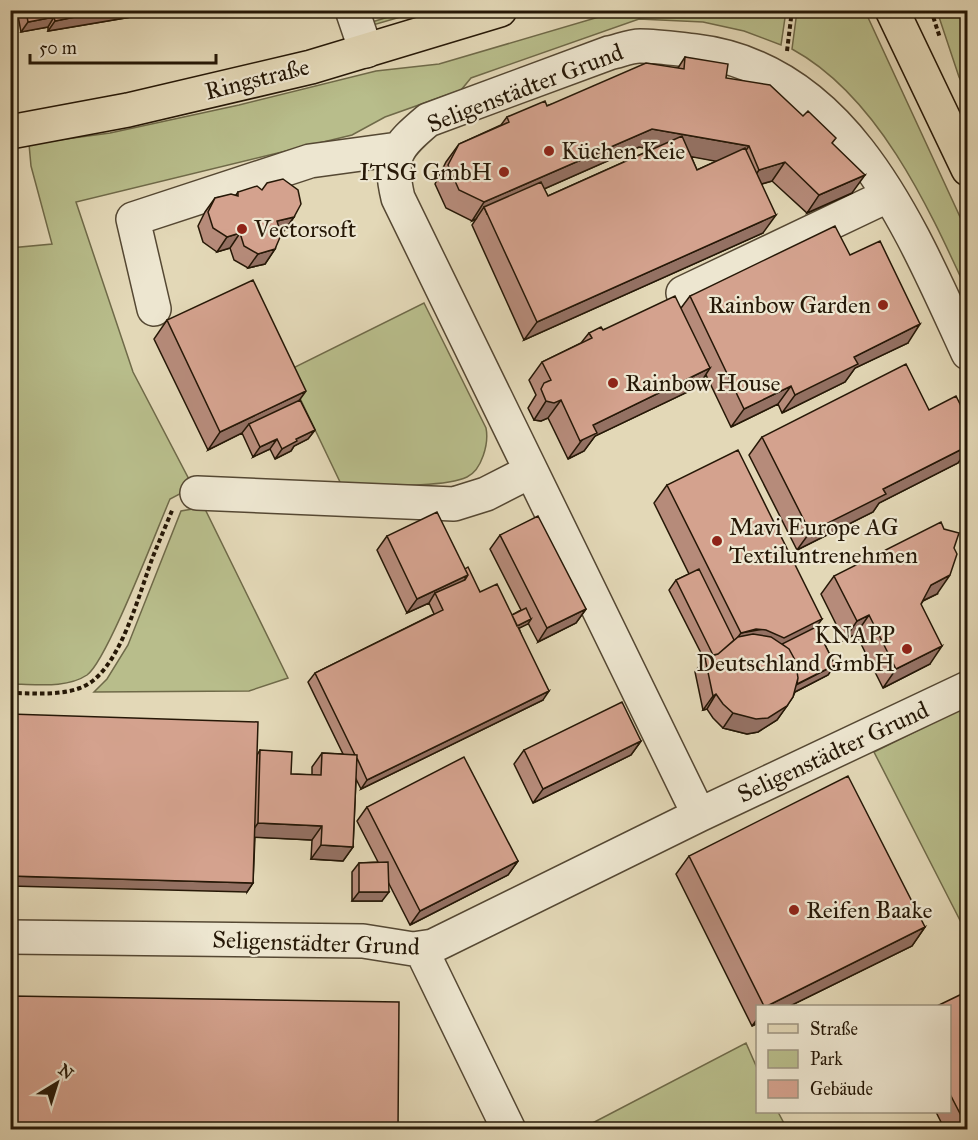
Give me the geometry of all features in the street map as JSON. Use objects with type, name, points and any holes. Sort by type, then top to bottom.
[{"type":"main road","name":"Ringstraße","points":[[10,132],[150,105],[300,69],[500,10]]},
{"type":"main road","points":[[892,10],[968,169]]},
{"type":"main road","points":[[910,10],[930,90]]},
{"type":"street","points":[[352,10],[366,51]]},
{"type":"street","name":"Seligenstädter Grund","points":[[398,149],[428,120],[609,53],[638,46],[712,53],[741,60],[783,80],[817,106],[844,133],[889,195],[921,251],[968,353]]},
{"type":"street","points":[[154,309],[133,219],[310,161],[398,149],[394,164],[398,198],[699,815]]},
{"type":"street","points":[[683,293],[889,195]]},
{"type":"street","points":[[197,493],[454,504],[486,494],[531,471]]},
{"type":"street","name":"Seligenstädter Grund","points":[[10,937],[363,941],[421,949],[448,940],[699,815],[968,688]]},
{"type":"street","points":[[421,949],[509,1130]]},
{"type":"path","points":[[783,80],[792,10]]},
{"type":"path","points":[[10,693],[52,693],[80,688],[100,676],[125,636],[174,506],[197,493]]},
{"type":"green space","points":[[407,11],[421,11],[373,25],[369,23]]},
{"type":"green space","points":[[619,11],[786,11],[781,45],[744,31],[703,22],[639,19],[471,78],[461,90],[385,117],[352,135],[76,202],[133,372],[193,487],[170,499],[119,621],[96,665],[87,675],[60,684],[11,684],[10,248],[52,244],[31,166],[29,144],[110,133],[239,105],[376,71],[439,64]]},
{"type":"green space","points":[[797,11],[865,11],[967,232],[967,291],[917,189],[875,124],[823,69],[792,49]]},
{"type":"green space","points":[[937,11],[967,11],[967,93],[959,77]]},
{"type":"green space","points":[[424,303],[486,428],[485,448],[477,469],[467,477],[441,483],[341,484],[287,371]]},
{"type":"green space","points":[[204,507],[288,678],[249,691],[94,692],[107,679],[128,645],[181,511]]},
{"type":"green space","points":[[967,706],[967,934],[874,752]]},
{"type":"green space","points":[[746,1043],[756,1066],[756,1113],[779,1113],[787,1129],[581,1129]]},
{"type":"building","points":[[26,10],[79,10],[80,16],[55,21],[54,17],[28,22]]},
{"type":"building","name":"Küchen Keie","points":[[685,57],[728,64],[726,78],[770,85],[803,116],[808,111],[836,138],[832,143],[865,175],[819,195],[785,162],[759,170],[749,146],[652,129],[484,202],[459,190],[448,165],[459,144],[509,122],[507,117],[545,101],[547,106],[646,63],[684,69]]},
{"type":"building","points":[[682,136],[697,170],[745,148],[776,215],[537,322],[484,207],[541,182],[548,196]]},
{"type":"building","name":"Vectorsoft","points":[[283,179],[298,190],[301,204],[294,217],[277,221],[281,235],[275,249],[258,254],[244,246],[240,233],[227,237],[213,228],[208,212],[215,198],[231,194],[238,196],[238,192],[257,186],[262,190],[267,183]]},
{"type":"building","points":[[835,226],[850,255],[880,241],[920,324],[854,357],[858,364],[795,395],[791,386],[744,409],[690,296]]},
{"type":"building","points":[[253,280],[306,391],[220,432],[167,320]]},
{"type":"building","name":"Rainbow House","points":[[675,296],[710,368],[593,425],[597,433],[580,441],[561,400],[554,403],[546,401],[541,389],[544,383],[551,380],[542,362],[592,338],[589,333],[601,327],[603,330]]},
{"type":"building","points":[[906,364],[929,410],[956,396],[968,416],[968,446],[883,489],[886,494],[810,532],[762,437]]},
{"type":"building","points":[[300,400],[315,430],[282,449],[277,439],[260,447],[249,424]]},
{"type":"building","name":"Mavi Europe AG Textiluntrenehmen","points":[[738,450],[822,619],[784,638],[766,630],[756,629],[741,633],[667,485]]},
{"type":"building","points":[[437,512],[468,575],[417,599],[387,536]]},
{"type":"building","points":[[538,516],[586,609],[547,628],[500,535]]},
{"type":"building","points":[[941,522],[944,529],[959,533],[954,548],[957,554],[950,575],[931,585],[921,604],[942,646],[896,669],[869,615],[857,621],[834,576]]},
{"type":"building","points":[[468,567],[480,592],[497,584],[549,691],[367,780],[357,755],[315,673],[443,610],[435,593],[465,580],[468,575],[465,569]]},
{"type":"building","points":[[699,569],[734,640],[718,654],[713,655],[676,580]]},
{"type":"building","points":[[526,608],[531,619],[517,626],[512,615]]},
{"type":"building","points":[[816,627],[835,665],[797,684],[795,660],[789,649],[782,644]]},
{"type":"building","points":[[753,634],[771,637],[789,649],[795,660],[798,678],[793,697],[787,706],[768,718],[756,719],[733,713],[716,694],[713,696],[705,658],[718,654],[738,637]]},
{"type":"building","points":[[622,702],[641,741],[543,789],[524,750]]},
{"type":"building","points":[[10,714],[258,722],[253,883],[10,876]]},
{"type":"building","points":[[260,750],[292,752],[291,774],[321,775],[322,753],[357,755],[353,847],[321,845],[322,826],[258,823]]},
{"type":"building","points":[[464,757],[518,861],[420,911],[367,807]]},
{"type":"building","name":"Reifen Baake","points":[[848,776],[925,927],[769,1005],[764,1005],[689,856]]},
{"type":"building","points":[[388,862],[389,892],[359,892],[359,863]]},
{"type":"building","points":[[968,991],[968,1129],[951,1096],[951,1005],[939,1005]]},
{"type":"building","points":[[10,996],[399,1002],[398,1130],[10,1130]]},
{"type":"place","name":"Küchen Keie","points":[[549,151]]},
{"type":"place","name":"ITSG GmbH","points":[[504,172]]},
{"type":"place","name":"Vectorsoft","points":[[242,229]]},
{"type":"place","name":"Rainbow Garden","points":[[883,305]]},
{"type":"place","name":"Rainbow House","points":[[613,383]]},
{"type":"place","name":"Mavi Europe AG Textiluntrenehmen","points":[[717,541]]},
{"type":"place","name":"KNAPP Deutschland GmbH","points":[[907,649]]},
{"type":"place","name":"Reifen Baake","points":[[794,910]]}]
